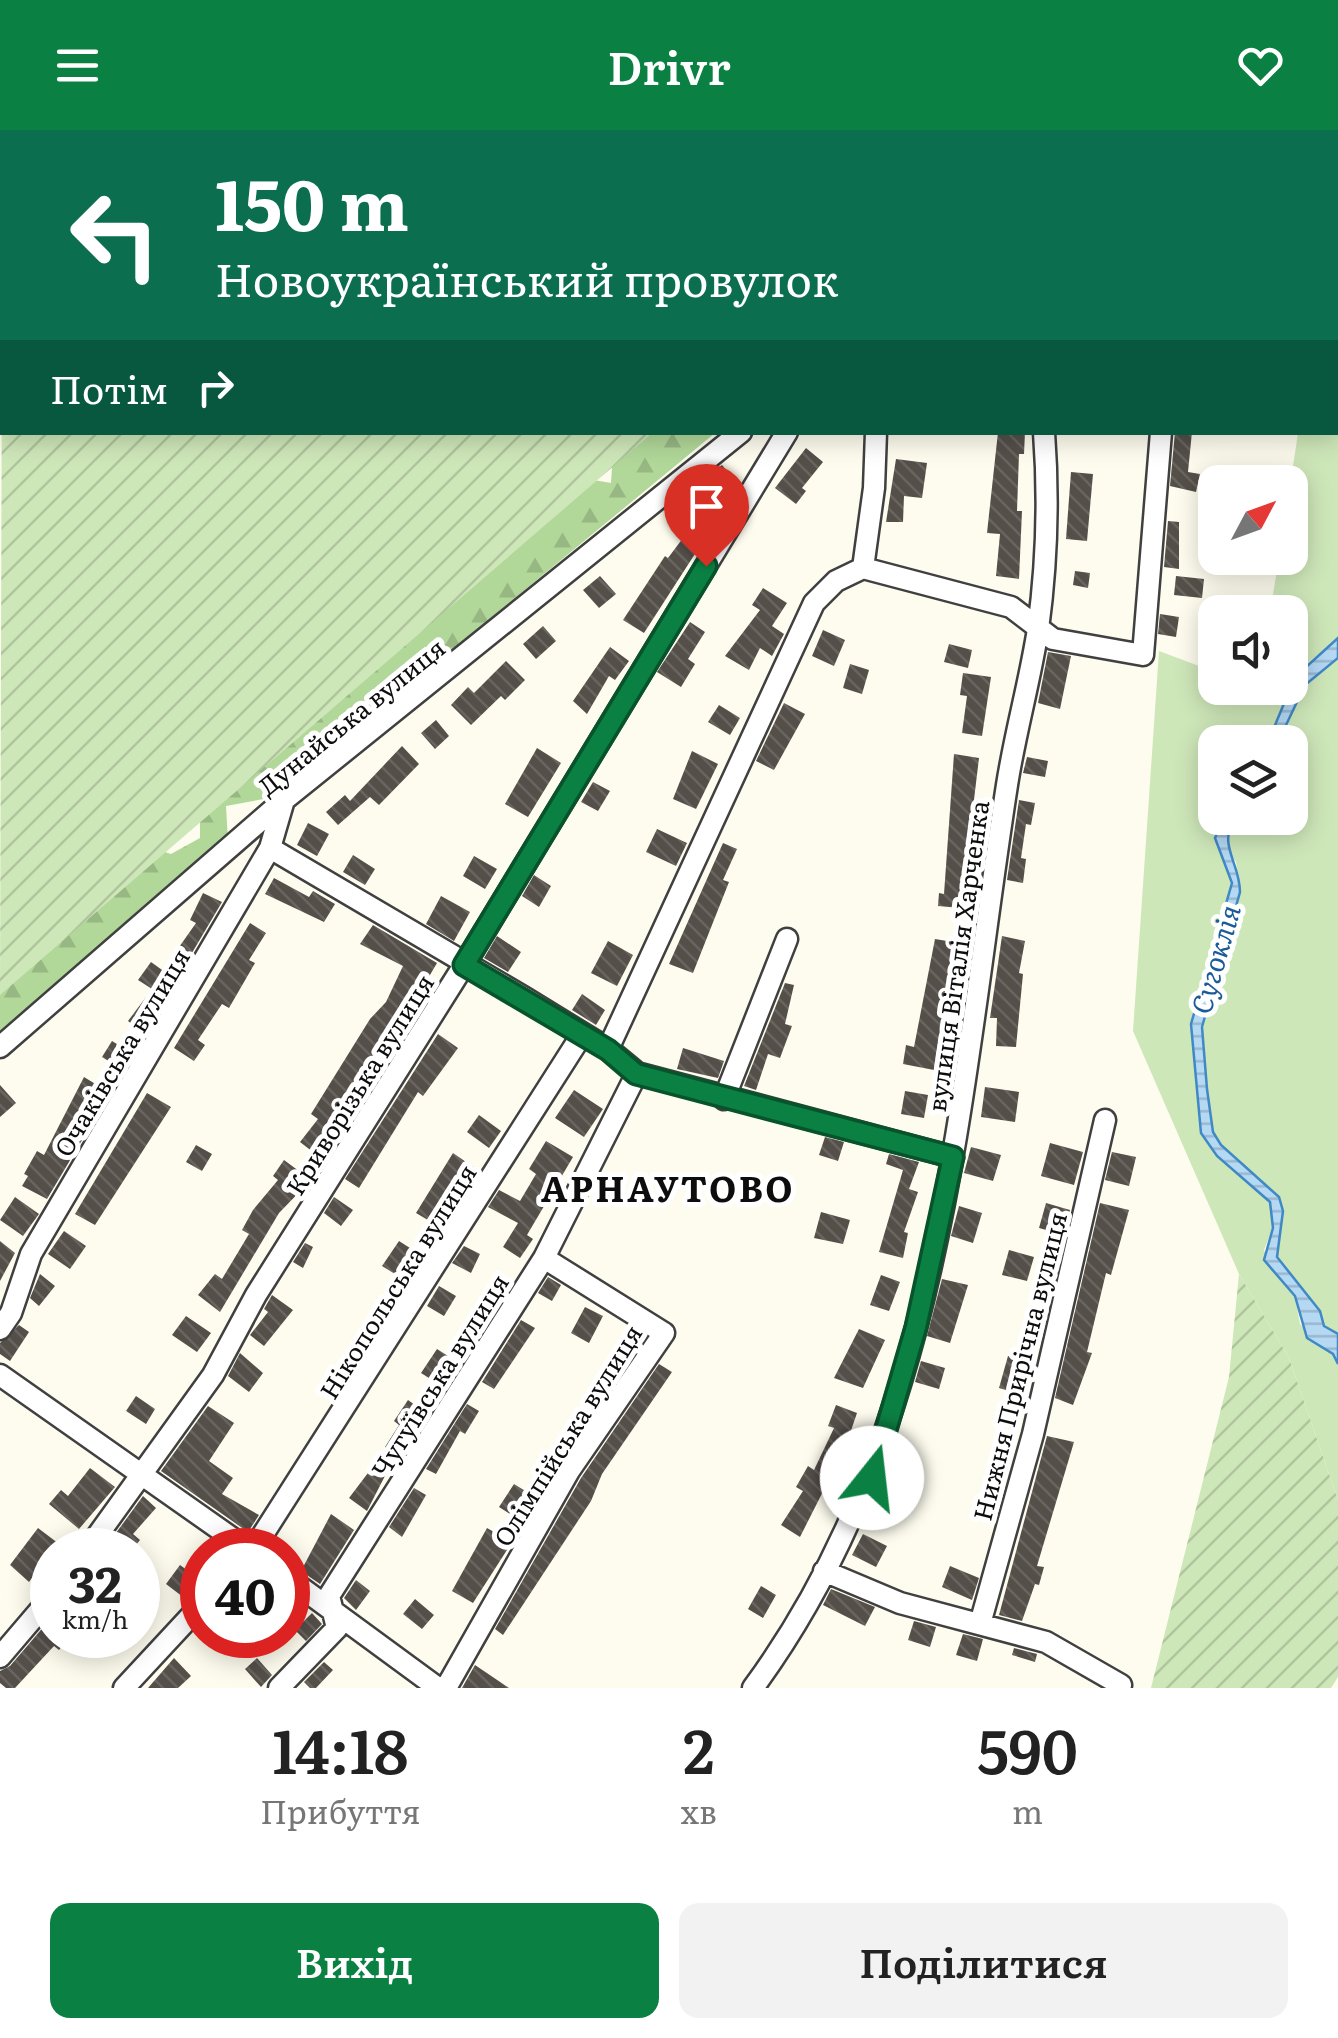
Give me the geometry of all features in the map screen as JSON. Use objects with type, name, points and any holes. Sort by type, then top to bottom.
[{"type":"street","name":"Дунайська вулиця","points":[[0,1047],[284,800],[736,435]]},
{"type":"street","name":"Криворізька вулиця","points":[[105,1528],[213,1375],[256,1295],[464,965],[785,435]]},
{"type":"street","points":[[863,568],[874,488],[876,435]]},
{"type":"street","name":"вулиця Віталія Харченка","points":[[753,1688],[824,1571],[872,1478],[916,1327],[970,1064],[1007,783],[1038,631],[1050,512],[1044,435]]},
{"type":"street","points":[[608,1050],[814,603],[836,581],[863,568],[1011,607],[1053,639],[1143,656],[1161,435]]},
{"type":"street","name":"Очаківська вулиця","points":[[0,1329],[11,1313],[30,1254],[270,848],[284,800]]},
{"type":"street","points":[[270,848],[608,1050],[636,1074],[953,1157]]},
{"type":"street","points":[[724,1100],[787,939]]},
{"type":"street","name":"Нікопольська вулиця","points":[[265,1528],[581,1036]]},
{"type":"street","name":"Чугуївська вулиця","points":[[280,1688],[337,1628],[329,1596],[544,1258],[636,1074]]},
{"type":"street","name":"Нижня Прирічна вулиця","points":[[980,1624],[1032,1434],[1105,1120]]},
{"type":"street","name":"Олімпійська вулиця","points":[[446,1688],[569,1471],[664,1333],[544,1258]]},
{"type":"street","points":[[0,1375],[218,1528]]},
{"type":"street","points":[[824,1571],[900,1603],[1046,1642],[1120,1685]]},
{"type":"street","points":[[310,1594],[438,1688]]},
{"type":"street","points":[[0,1656],[30,1621]]},
{"type":"street","points":[[124,1688],[180,1628]]},
{"type":"green space","points":[[2,435],[650,435],[0,995]]},
{"type":"green space","points":[[638,435],[713,435],[274,797],[226,806],[228,841],[0,1031],[0,980],[153,848],[171,854],[200,838],[200,809],[582,478],[611,483],[613,451]]},
{"type":"green space","points":[[1298,435],[1338,435],[1338,638],[1308,664],[1308,595],[1273,595],[1276,575],[1308,575],[1308,465],[1293,465]]},
{"type":"green space","points":[[1159,651],[1198,666],[1198,705],[1283,705],[1275,725],[1198,725],[1198,835],[1222,835],[1220,854],[1230,867],[1232,883],[1191,1024],[1202,1133],[1270,1202],[1273,1228],[1264,1250],[1271,1269],[1295,1296],[1300,1324],[1333,1354],[1338,1364],[1338,1500],[1289,1358],[1239,1274],[1133,1031]]},
{"type":"green space","points":[[1338,658],[1338,1334],[1324,1326],[1320,1311],[1277,1257],[1283,1211],[1279,1197],[1221,1145],[1213,1132],[1202,1027],[1240,892],[1236,862],[1227,849],[1226,835],[1308,835],[1308,725],[1286,725],[1296,705],[1308,705],[1308,683]]},
{"type":"green space","points":[[1239,1274],[1289,1358],[1338,1500],[1338,1677],[1331,1688],[1151,1688],[1229,1377]]},
{"type":"water","points":[[1338,638],[1338,658],[1308,683],[1308,665]]},
{"type":"water","points":[[1283,705],[1296,705],[1286,725],[1275,725]]},
{"type":"water","name":"Сугоклія","points":[[1228,835],[1240,892],[1202,1027],[1213,1132],[1221,1145],[1279,1197],[1283,1211],[1277,1257],[1320,1311],[1324,1326],[1338,1334],[1338,1364],[1333,1354],[1307,1338],[1295,1296],[1264,1260],[1273,1228],[1270,1202],[1217,1156],[1201,1133],[1191,1024],[1232,883],[1215,838]]},
{"type":"building","points":[[998,435],[1025,435],[1024,454],[1019,454],[1019,579],[996,576],[1000,534],[987,533]]},
{"type":"building","points":[[1175,435],[1192,435],[1188,472],[1198,474],[1196,492],[1170,486]]},
{"type":"building","points":[[806,448],[823,462],[802,488],[806,491],[796,504],[775,488]]},
{"type":"building","points":[[896,459],[927,463],[922,498],[904,496],[903,522],[886,522]]},
{"type":"building","points":[[722,465],[731,476],[717,488],[731,498],[644,633],[623,620],[665,556],[668,558],[692,526],[672,505]]},
{"type":"building","points":[[1071,472],[1093,474],[1087,541],[1066,539]]},
{"type":"building","points":[[1168,521],[1179,522],[1179,569],[1164,567]]},
{"type":"building","points":[[1075,571],[1090,573],[1088,588],[1073,585]]},
{"type":"building","points":[[600,576],[616,594],[599,608],[583,590]]},
{"type":"building","points":[[1176,576],[1204,579],[1202,595],[1198,598],[1174,595]]},
{"type":"building","points":[[763,588],[787,603],[772,626],[784,634],[772,656],[760,648],[749,670],[725,656],[760,610],[752,605]]},
{"type":"building","points":[[1160,614],[1179,617],[1176,637],[1158,634]]},
{"type":"building","points":[[690,622],[705,632],[688,659],[695,664],[681,687],[657,672]]},
{"type":"building","points":[[543,626],[556,641],[536,659],[523,644]]},
{"type":"building","points":[[823,630],[845,640],[834,666],[812,656]]},
{"type":"building","points":[[949,644],[972,650],[968,668],[944,662]]},
{"type":"building","points":[[610,647],[629,661],[615,680],[609,676],[587,714],[573,701]]},
{"type":"building","points":[[1048,652],[1071,656],[1060,709],[1038,703]]},
{"type":"building","points":[[506,661],[525,680],[505,700],[501,696],[471,725],[451,705],[468,687],[474,693]]},
{"type":"building","points":[[850,664],[869,670],[862,694],[843,688]]},
{"type":"building","points":[[963,673],[991,677],[982,736],[962,733],[967,696],[960,695]]},
{"type":"building","points":[[784,703],[805,714],[774,770],[756,761]]},
{"type":"building","points":[[719,705],[740,718],[730,735],[708,722]]},
{"type":"building","points":[[436,720],[449,736],[435,749],[421,733]]},
{"type":"building","points":[[402,746],[419,764],[379,805],[370,797],[338,825],[326,812],[345,795],[350,801]]},
{"type":"building","points":[[537,748],[561,763],[528,817],[505,804]]},
{"type":"building","points":[[692,751],[718,764],[696,809],[673,799]]},
{"type":"building","points":[[954,754],[979,758],[961,908],[938,906],[939,893],[944,894]]},
{"type":"building","points":[[1027,757],[1048,761],[1045,777],[1023,773]]},
{"type":"building","points":[[593,782],[610,791],[598,811],[581,802]]},
{"type":"building","points":[[1019,800],[1035,803],[1031,825],[1026,824],[1021,858],[1026,859],[1023,883],[1007,880]]},
{"type":"building","points":[[308,823],[329,834],[317,856],[297,845]]},
{"type":"building","points":[[657,829],[687,843],[676,866],[646,852]]},
{"type":"building","points":[[723,843],[737,849],[723,880],[729,882],[693,973],[669,964]]},
{"type":"building","points":[[353,855],[375,869],[365,885],[343,872]]},
{"type":"building","points":[[474,856],[497,869],[485,889],[463,876]]},
{"type":"building","points":[[534,875],[551,886],[539,907],[522,896]]},
{"type":"building","points":[[274,878],[309,897],[313,891],[335,904],[324,922],[265,894]]},
{"type":"building","points":[[203,893],[222,902],[189,958],[177,950],[196,923],[190,920]]},
{"type":"building","points":[[441,896],[470,912],[454,941],[426,924]]},
{"type":"building","points":[[250,923],[266,933],[249,960],[255,963],[229,1008],[222,1004],[198,1040],[205,1045],[194,1061],[174,1048]]},
{"type":"building","points":[[373,925],[437,963],[410,1009],[406,1007],[384,1038],[388,1041],[371,1064],[374,1067],[327,1137],[335,1143],[322,1159],[300,1142],[318,1119],[311,1114],[370,1019],[386,1002],[403,966],[360,944]]},
{"type":"building","points":[[497,936],[521,952],[508,972],[484,958]]},
{"type":"building","points":[[1002,936],[1025,941],[1019,973],[1023,974],[1016,1047],[996,1046],[997,1018],[990,1018]]},
{"type":"building","points":[[935,939],[953,942],[934,1070],[903,1064],[906,1045],[914,1047]]},
{"type":"building","points":[[608,941],[633,955],[617,986],[591,973]]},
{"type":"building","points":[[151,962],[176,980],[145,1034],[128,1021],[152,989],[138,980]]},
{"type":"building","points":[[785,983],[794,985],[785,1024],[792,1026],[780,1058],[768,1054],[756,1090],[744,1086]]},
{"type":"building","points":[[582,994],[605,1010],[596,1025],[572,1010]]},
{"type":"building","points":[[438,1034],[458,1048],[423,1096],[418,1092],[359,1188],[345,1179]]},
{"type":"building","points":[[112,1041],[133,1054],[123,1070],[102,1057]]},
{"type":"building","points":[[683,1048],[724,1061],[718,1078],[677,1069]]},
{"type":"building","points":[[84,1077],[110,1093],[47,1199],[22,1186],[28,1176],[24,1174],[37,1151],[44,1155]]},
{"type":"building","points":[[0,1085],[16,1103],[0,1117]]},
{"type":"building","points":[[985,1087],[1019,1092],[1015,1122],[981,1117]]},
{"type":"building","points":[[574,1090],[603,1109],[584,1137],[555,1118]]},
{"type":"building","points":[[905,1091],[928,1095],[924,1118],[901,1114]]},
{"type":"building","points":[[147,1093],[171,1107],[95,1225],[75,1214]]},
{"type":"building","points":[[479,1115],[501,1131],[489,1148],[467,1132]]},
{"type":"building","points":[[825,1137],[844,1142],[838,1161],[819,1155]]},
{"type":"building","points":[[546,1141],[573,1157],[527,1235],[533,1239],[520,1258],[503,1247],[518,1223],[488,1207],[499,1190],[520,1201],[536,1174],[529,1169]]},
{"type":"building","points":[[1050,1143],[1083,1152],[1074,1185],[1041,1176]]},
{"type":"building","points":[[196,1145],[212,1154],[202,1171],[186,1162]]},
{"type":"building","points":[[971,1147],[1001,1155],[993,1181],[964,1173]]},
{"type":"building","points":[[1112,1152],[1136,1157],[1129,1186],[1105,1180]]},
{"type":"building","points":[[453,1153],[479,1171],[438,1226],[416,1213]]},
{"type":"building","points":[[889,1154],[919,1162],[909,1189],[918,1192],[904,1232],[908,1233],[903,1258],[879,1252],[903,1170],[886,1164]]},
{"type":"building","points":[[284,1160],[311,1180],[279,1213],[220,1312],[198,1295],[215,1274],[222,1279],[249,1234],[242,1230],[278,1180],[273,1176]]},
{"type":"building","points":[[15,1197],[39,1214],[23,1236],[0,1220]]},
{"type":"building","points":[[334,1197],[353,1210],[341,1226],[324,1213]]},
{"type":"building","points":[[1046,1203],[1070,1210],[1064,1235],[1039,1228]]},
{"type":"building","points":[[1100,1203],[1129,1210],[1111,1275],[1106,1273],[1087,1352],[1092,1353],[1073,1405],[1055,1398]]},
{"type":"building","points":[[959,1206],[982,1213],[973,1243],[951,1236]]},
{"type":"building","points":[[821,1212],[850,1220],[843,1244],[814,1238]]},
{"type":"building","points":[[64,1231],[86,1246],[70,1269],[48,1254]]},
{"type":"building","points":[[0,1241],[15,1253],[0,1281]]},
{"type":"building","points":[[399,1241],[424,1257],[408,1282],[382,1266]]},
{"type":"building","points":[[305,1243],[313,1247],[303,1268],[293,1262]]},
{"type":"building","points":[[464,1246],[480,1254],[471,1273],[452,1263]]},
{"type":"building","points":[[1009,1250],[1034,1257],[1027,1281],[1002,1275]]},
{"type":"building","points":[[40,1274],[55,1286],[39,1306],[30,1298]]},
{"type":"building","points":[[881,1275],[900,1282],[889,1311],[870,1305]]},
{"type":"building","points":[[548,1277],[561,1285],[552,1301],[538,1293]]},
{"type":"building","points":[[942,1279],[968,1285],[950,1343],[927,1336]]},
{"type":"building","points":[[439,1286],[456,1296],[444,1316],[427,1306]]},
{"type":"building","points":[[272,1295],[293,1310],[264,1346],[250,1335],[268,1312],[264,1309]]},
{"type":"building","points":[[585,1307],[603,1316],[589,1343],[571,1333]]},
{"type":"building","points":[[186,1316],[211,1333],[197,1352],[172,1335]]},
{"type":"building","points":[[521,1320],[535,1328],[494,1389],[482,1382]]},
{"type":"building","points":[[19,1325],[29,1332],[10,1361],[0,1354],[0,1343]]},
{"type":"building","points":[[859,1329],[885,1340],[863,1388],[834,1378]]},
{"type":"building","points":[[437,1349],[456,1361],[440,1385],[421,1373]]},
{"type":"building","points":[[240,1353],[263,1373],[249,1392],[228,1376]]},
{"type":"building","points":[[1008,1356],[1029,1362],[1020,1394],[999,1388]]},
{"type":"building","points":[[921,1361],[945,1368],[939,1389],[915,1382]]},
{"type":"building","points":[[659,1364],[672,1372],[602,1474],[591,1501],[503,1635],[495,1629],[581,1478]]},
{"type":"building","points":[[136,1396],[155,1409],[146,1424],[126,1411]]},
{"type":"building","points":[[408,1400],[426,1413],[398,1454],[385,1447],[399,1425],[394,1421]]},
{"type":"building","points":[[467,1404],[479,1411],[465,1434],[460,1431],[436,1474],[426,1469]]},
{"type":"building","points":[[836,1405],[857,1413],[845,1448],[800,1537],[781,1525],[803,1491],[796,1487],[808,1466],[814,1470],[834,1428],[828,1426]]},
{"type":"building","points":[[208,1406],[234,1423],[209,1461],[233,1478],[222,1494],[259,1515],[251,1528],[242,1528],[161,1471]]},
{"type":"building","points":[[1047,1436],[1074,1442],[1037,1566],[1044,1567],[1039,1585],[1035,1584],[1022,1621],[999,1615]]},
{"type":"building","points":[[374,1465],[387,1472],[367,1511],[349,1498]]},
{"type":"building","points":[[90,1468],[115,1487],[80,1528],[49,1504],[61,1490],[68,1496]]},
{"type":"building","points":[[514,1484],[535,1497],[521,1521],[499,1507]]},
{"type":"building","points":[[414,1488],[426,1495],[402,1537],[389,1527]]},
{"type":"building","points":[[143,1496],[156,1508],[138,1528],[120,1528]]},
{"type":"building","points":[[331,1514],[354,1530],[320,1584],[310,1577],[310,1554]]},
{"type":"building","points":[[487,1528],[512,1542],[473,1603],[452,1591]]},
{"type":"building","points":[[863,1534],[887,1546],[876,1567],[852,1555]]},
{"type":"building","points":[[30,1539],[29,1582],[10,1565]]},
{"type":"building","points":[[180,1565],[180,1595],[166,1584]]},
{"type":"building","points":[[950,1566],[979,1578],[972,1600],[942,1587]]},
{"type":"building","points":[[356,1580],[370,1591],[356,1610],[344,1598]]},
{"type":"building","points":[[761,1586],[776,1595],[763,1618],[748,1609]]},
{"type":"building","points":[[831,1589],[875,1607],[865,1626],[823,1605]]},
{"type":"building","points":[[415,1599],[434,1615],[422,1629],[403,1614]]},
{"type":"building","points":[[310,1615],[322,1624],[310,1637]]},
{"type":"building","points":[[914,1621],[936,1627],[930,1647],[908,1640]]},
{"type":"building","points":[[963,1634],[983,1639],[977,1661],[956,1655]]},
{"type":"building","points":[[30,1643],[30,1658],[43,1658],[15,1688],[0,1683],[0,1671],[10,1666]]},
{"type":"building","points":[[1014,1648],[1037,1654],[1035,1662],[1012,1655]]},
{"type":"building","points":[[174,1658],[191,1676],[178,1688],[148,1688]]},
{"type":"building","points":[[257,1658],[272,1675],[261,1687],[245,1669]]},
{"type":"building","points":[[324,1662],[333,1670],[316,1688],[310,1688],[304,1682]]},
{"type":"building","points":[[475,1665],[509,1688],[462,1688]]},
{"type":"district","name":"АРНАУТОВО","points":[[668,1187]]},
{"type":"route","points":[[706,566],[464,965],[608,1050],[636,1074],[953,1157],[916,1327],[872,1478]]}]
